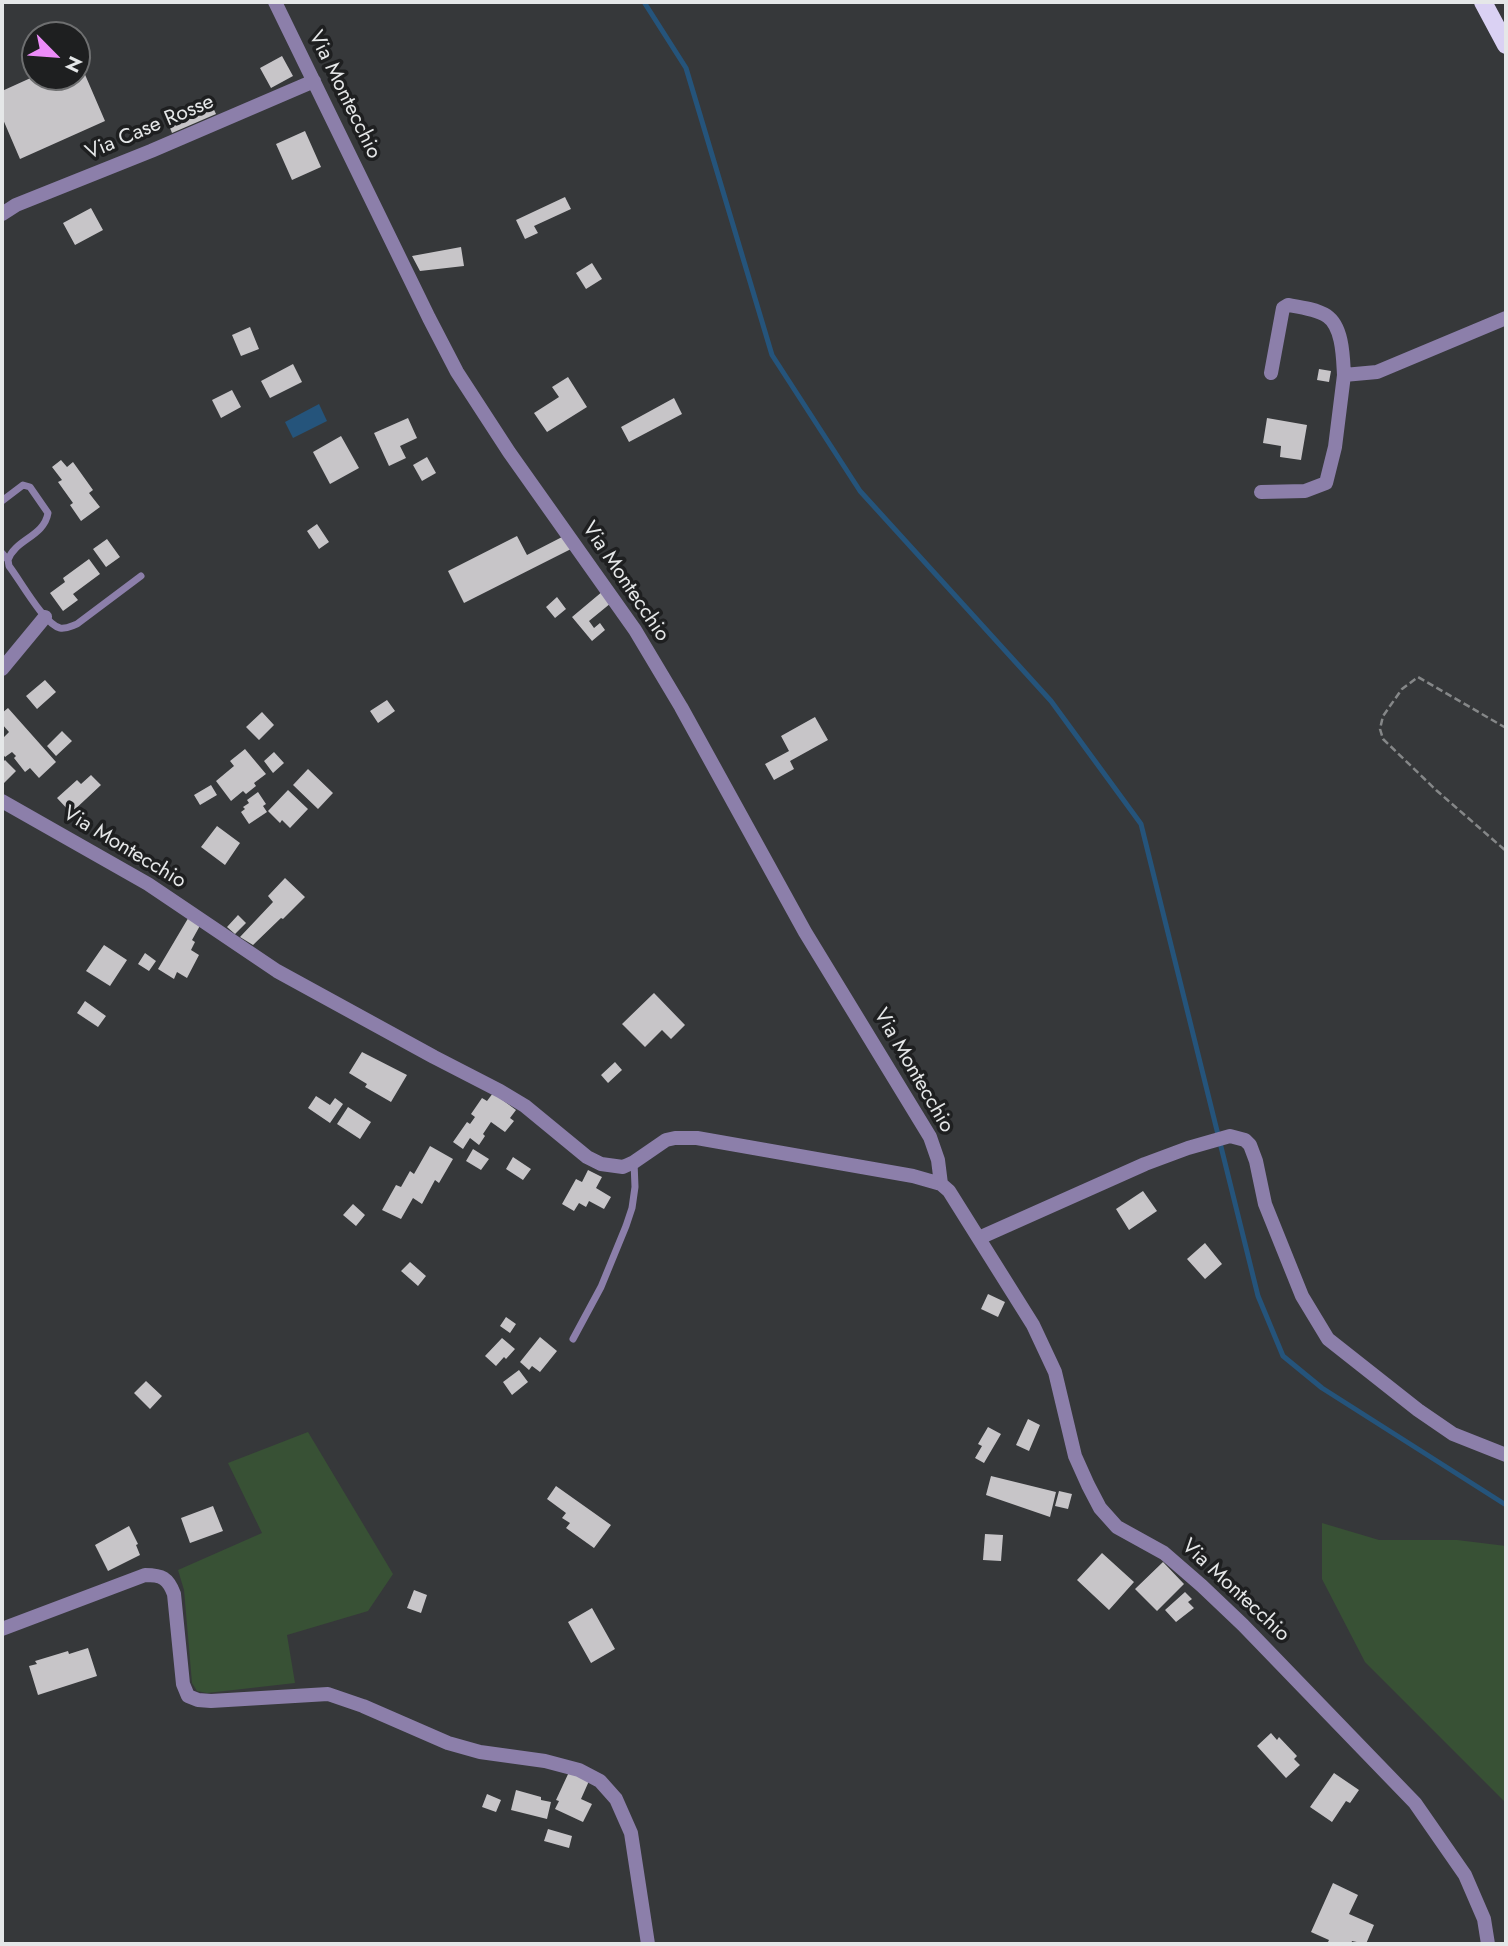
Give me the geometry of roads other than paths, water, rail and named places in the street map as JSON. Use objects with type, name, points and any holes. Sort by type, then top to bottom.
[{"type":"main road","points":[[1483,2],[1506,45]]},
{"type":"street","name":"Via Montecchio","points":[[275,2],[457,372],[509,452],[635,630],[681,707],[805,932],[930,1137],[938,1160],[941,1184]]},
{"type":"street","name":"Via Case Rosse","points":[[2,214],[16,205],[314,81]]},
{"type":"street","points":[[1261,492],[1305,491],[1326,483],[1335,447],[1344,375],[1338,332],[1328,317],[1309,309],[1288,305],[1283,308],[1271,373]]},
{"type":"street","points":[[1344,375],[1377,372],[1506,318]]},
{"type":"street","points":[[2,669],[45,617]]},
{"type":"street","name":"Via Montecchio","points":[[2,802],[148,884],[277,971],[525,1106],[587,1157],[601,1164],[623,1167],[666,1140],[697,1138],[832,1160],[941,1184],[949,1191],[1033,1325],[1055,1372],[1075,1455],[1100,1508],[1117,1527],[1164,1553],[1202,1586],[1415,1803],[1465,1875],[1484,1919],[1488,1944]]},
{"type":"street","points":[[979,1238],[1145,1164],[1188,1148],[1230,1136],[1245,1140],[1250,1145],[1256,1161],[1265,1204],[1302,1296],[1328,1339],[1453,1434],[1506,1455]]},
{"type":"street","points":[[2,1629],[145,1575],[160,1575],[169,1580],[174,1594],[183,1684],[188,1696],[211,1701],[328,1694],[363,1706],[448,1743],[480,1752],[545,1761],[579,1770],[600,1781],[616,1799],[631,1833],[648,1944]]},
{"type":"lane","points":[[2,501],[23,485],[30,487],[48,513],[40,530],[5,556],[9,566],[45,617],[55,626],[66,628],[77,624],[141,576]]},
{"type":"lane","points":[[573,1339],[601,1287],[626,1226],[635,1187],[634,1161]]},
{"type":"water","points":[[319,404],[327,421],[293,438],[285,422]]},
{"type":"waterway","points":[[644,2],[686,68],[772,355],[860,491],[1051,701],[1141,824],[1258,1296],[1283,1356],[1322,1388],[1506,1505]]}]
